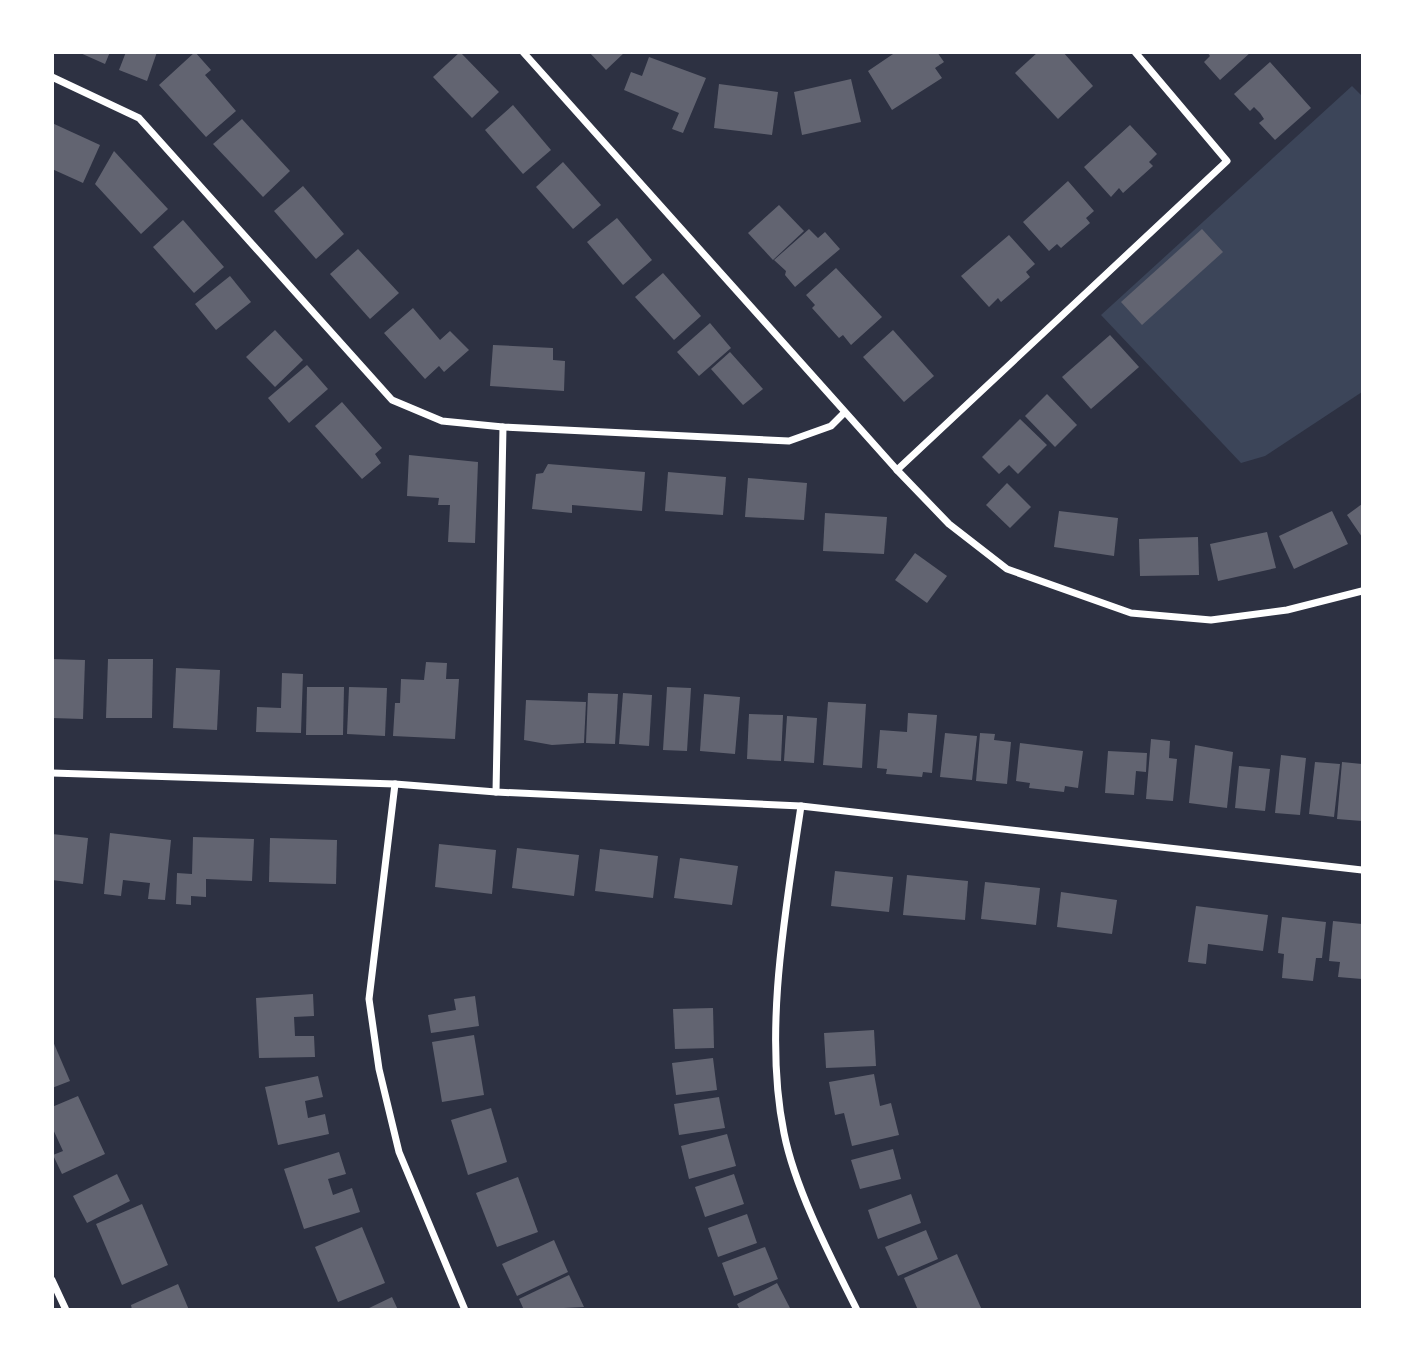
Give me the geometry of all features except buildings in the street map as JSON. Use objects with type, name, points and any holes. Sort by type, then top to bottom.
[{"type":"street","points":[[523,52],[897,470],[949,524],[1007,569],[1131,613],[1211,620],[1287,610],[1363,591]]},
{"type":"street","points":[[897,470],[1227,161],[1135,52]]},
{"type":"street","points":[[52,77],[139,118],[392,400],[442,421],[503,427],[789,441],[831,426],[844,413]]},
{"type":"street","points":[[496,792],[503,427]]},
{"type":"street","points":[[52,773],[395,784],[496,792],[801,806],[1363,870]]},
{"type":"street","points":[[395,784],[369,999],[379,1069],[400,1152],[465,1310]]},
{"type":"street","points":[[801,806],[779,958],[777,1090],[784,1135],[799,1180],[857,1310]]},
{"type":"street","points":[[52,1280],[66,1310]]},
{"type":"shaded area","points":[[1352,86],[1362,96],[1362,392],[1265,456],[1241,463],[1101,315]]}]
